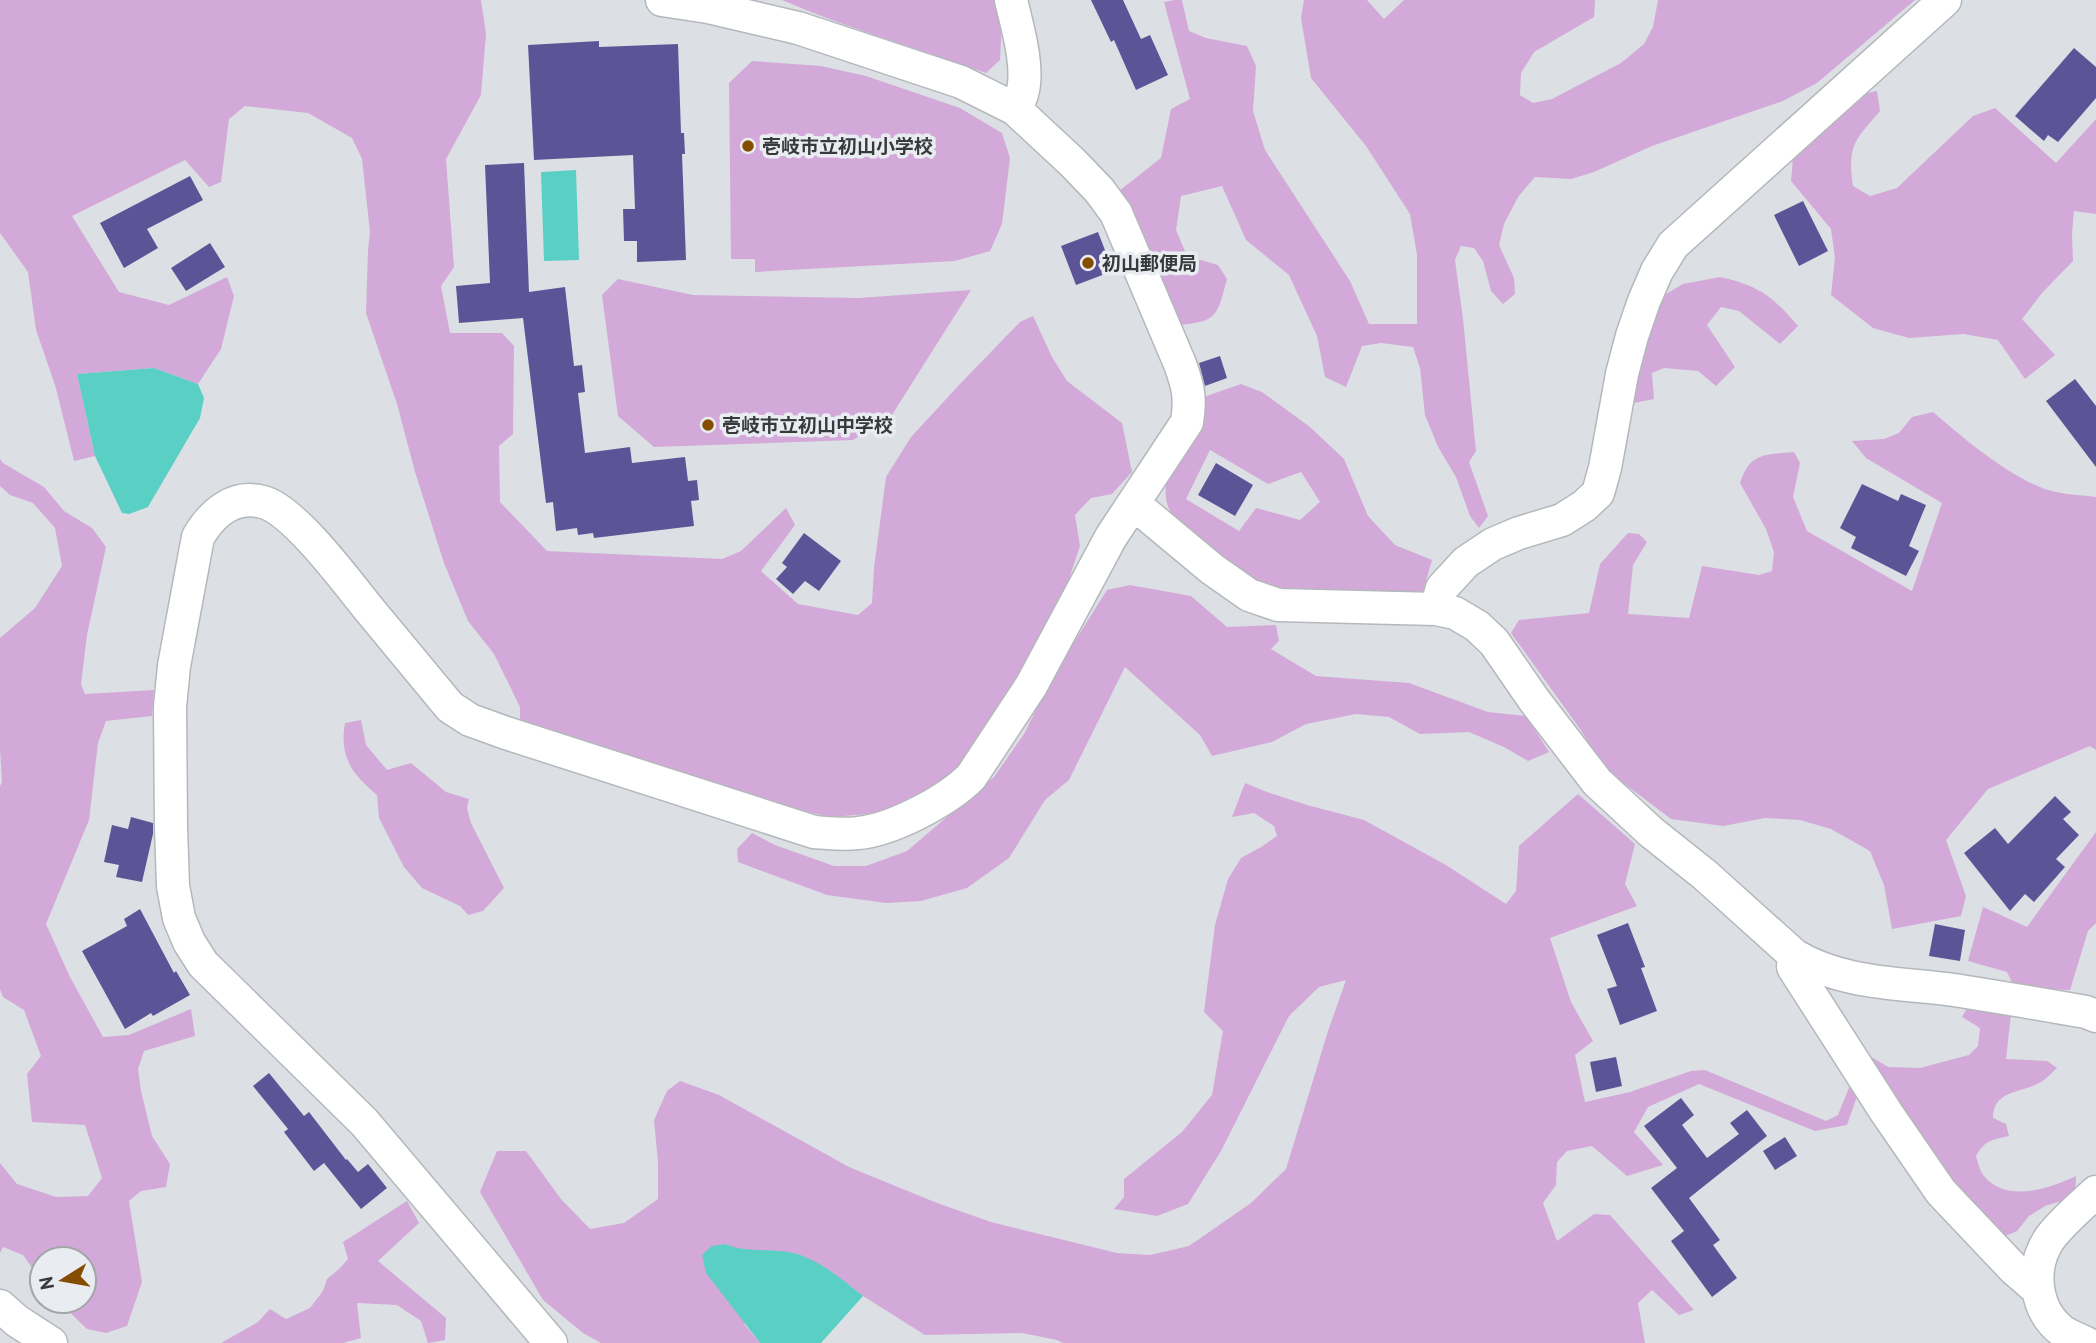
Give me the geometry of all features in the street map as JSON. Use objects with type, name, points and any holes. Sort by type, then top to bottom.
[{"type":"street","points":[[551,1343],[364,1122],[203,964],[189,942],[179,918],[173,886],[170,708],[174,666],[198,537],[208,520],[236,503],[249,500],[266,502],[282,512],[324,554],[450,707],[470,720],[814,832],[857,834],[879,830],[900,821],[959,789],[971,777],[1031,686],[1111,537],[1187,422],[1189,406],[1189,387],[1116,213],[1099,190],[1072,162],[1014,109],[961,82],[798,28],[708,7],[662,0]]},
{"type":"street","points":[[1011,0],[1019,31],[1024,72],[1022,94],[1014,109]]},
{"type":"street","points":[[1436,609],[1442,588],[1466,562],[1493,544],[1562,520],[1598,493],[1632,336],[1657,271],[1673,246],[1945,0]]},
{"type":"street","points":[[1133,504],[1212,569],[1249,595],[1289,606],[1436,609],[1455,613],[1477,626],[1494,642],[1534,700],[1597,782],[1794,955],[1810,965],[1838,975],[1955,990],[2086,1012],[2096,1016]]},
{"type":"street","points":[[1794,955],[1793,967],[1941,1192],[2014,1269],[2037,1289],[2052,1322],[2064,1333],[2086,1343]]},
{"type":"street","points":[[2037,1289],[2041,1254],[2050,1238],[2096,1192]]},
{"type":"street","points":[[0,1306],[17,1321],[51,1343]]},
{"type":"shaded area","points":[[0,0],[481,0],[486,34],[481,95],[446,159],[454,267],[441,286],[450,333],[502,333],[514,346],[513,434],[499,446],[500,502],[547,551],[722,559],[741,551],[786,508],[795,525],[761,571],[798,604],[858,615],[872,603],[886,477],[911,437],[1020,322],[1033,316],[1052,357],[1067,381],[1122,423],[1132,472],[1112,494],[1091,498],[1075,515],[1080,546],[1068,582],[1022,674],[973,752],[934,791],[902,807],[869,814],[830,817],[782,806],[520,722],[520,707],[494,654],[468,621],[444,563],[397,404],[366,313],[370,232],[362,159],[352,138],[308,113],[245,106],[229,119],[221,182],[209,187],[185,160],[72,216],[119,292],[169,305],[227,277],[234,296],[221,349],[198,384],[154,368],[77,374],[95,456],[74,461],[55,385],[36,330],[28,272],[0,233]]},
{"type":"shaded area","points":[[782,0],[996,0],[1002,21],[1000,60],[986,73]]},
{"type":"shaded area","points":[[1182,0],[1189,31],[1206,38],[1247,46],[1256,66],[1253,111],[1265,150],[1350,281],[1369,324],[1417,324],[1417,255],[1410,214],[1366,146],[1311,78],[1301,18],[1304,0],[1367,0],[1384,19],[1404,0],[1595,0],[1594,17],[1534,52],[1521,73],[1520,95],[1533,103],[1552,99],[1621,63],[1644,44],[1653,27],[1658,0],[1915,0],[1817,83],[1783,101],[1652,146],[1594,172],[1571,179],[1535,177],[1518,197],[1504,224],[1499,245],[1514,278],[1515,294],[1503,304],[1491,291],[1483,261],[1474,248],[1461,246],[1455,260],[1476,451],[1469,462],[1488,516],[1479,528],[1470,516],[1456,477],[1438,447],[1425,415],[1420,368],[1413,347],[1381,343],[1362,346],[1346,387],[1325,377],[1317,336],[1289,275],[1246,240],[1222,186],[1181,196],[1176,230],[1187,256],[1218,265],[1227,279],[1214,315],[1201,322],[1177,325],[1119,191],[1161,158],[1171,109],[1190,99],[1164,2]]},
{"type":"shaded area","points":[[752,61],[821,66],[866,76],[960,108],[1002,133],[1010,158],[1002,224],[990,251],[955,261],[755,272],[755,259],[731,259],[729,83]]},
{"type":"shaded area","points":[[1877,91],[1880,111],[1859,137],[1851,161],[1853,186],[1870,196],[1897,188],[1973,116],[1995,108],[2056,163],[2096,119],[2096,214],[2074,211],[2073,261],[2042,293],[2022,319],[2055,355],[2025,379],[1998,340],[1964,334],[1909,338],[1873,328],[1831,295],[1835,258],[1831,229],[1791,181],[1793,158],[1857,95]]},
{"type":"shaded area","points":[[576,170],[579,260],[544,261],[541,172]]},
{"type":"shaded area","points":[[1720,277],[1745,284],[1764,294],[1798,326],[1780,344],[1739,311],[1721,307],[1707,325],[1735,367],[1716,386],[1698,371],[1664,368],[1652,373],[1654,399],[1629,404],[1654,301],[1683,284]]},
{"type":"shaded area","points":[[618,279],[693,295],[859,298],[971,290],[890,418],[853,440],[654,447],[618,416],[602,295]]},
{"type":"shaded area","points":[[154,368],[198,384],[204,398],[200,418],[148,507],[129,514],[122,513],[95,456],[77,374]]},
{"type":"shaded area","points":[[1241,384],[1262,392],[1310,427],[1344,459],[1368,516],[1395,545],[1432,560],[1423,591],[1328,595],[1281,589],[1259,582],[1234,569],[1184,528],[1170,512],[1166,486],[1172,460],[1201,398]],"holes":[[[1210,450],[1268,484],[1301,472],[1320,502],[1300,520],[1256,508],[1239,531],[1186,499]]]},
{"type":"shaded area","points":[[1933,412],[1990,457],[2037,486],[2068,494],[2096,497],[2096,750],[2090,746],[1988,789],[1946,840],[1966,896],[1961,916],[1892,929],[1884,885],[1870,851],[1831,829],[1800,820],[1765,818],[1723,826],[1671,819],[1605,769],[1580,729],[1511,633],[1519,620],[1589,613],[1600,564],[1628,533],[1639,534],[1647,542],[1633,565],[1628,614],[1689,618],[1702,566],[1759,575],[1772,571],[1774,552],[1766,529],[1740,483],[1754,460],[1794,452],[1800,463],[1793,497],[1807,531],[1912,591],[1942,503],[1866,458],[1852,441],[1884,439],[1899,433],[1912,417]]},
{"type":"shaded area","points":[[0,459],[44,487],[64,511],[92,528],[106,547],[87,635],[81,684],[85,694],[154,690],[152,716],[106,721],[98,743],[89,820],[46,924],[70,977],[103,1037],[129,1035],[191,1009],[195,1036],[144,1051],[138,1069],[152,1136],[170,1164],[166,1187],[141,1191],[129,1201],[142,1282],[127,1326],[106,1333],[87,1329],[72,1315],[98,1315],[98,1245],[28,1245],[28,1262],[23,1255],[3,1247],[0,1253],[0,1163],[17,1184],[56,1197],[88,1196],[102,1178],[85,1125],[32,1122],[27,1074],[41,1056],[24,1010],[3,997],[0,989],[0,638],[35,608],[62,566],[55,528],[33,503],[10,495],[0,486]]},
{"type":"shaded area","points":[[1130,585],[1191,596],[1227,627],[1276,625],[1279,641],[1271,649],[1316,676],[1409,683],[1488,712],[1526,716],[1549,752],[1528,761],[1469,732],[1420,734],[1389,717],[1356,714],[1306,724],[1272,742],[1212,756],[1200,735],[1125,667],[1069,780],[1045,800],[1009,858],[967,888],[921,901],[886,903],[827,895],[738,862],[737,849],[752,833],[775,845],[834,866],[866,866],[907,851],[994,777],[1024,734],[1054,674],[1107,590]]},
{"type":"shaded area","points":[[361,720],[366,745],[387,770],[411,763],[446,792],[469,799],[467,808],[471,823],[504,888],[483,911],[468,915],[460,906],[422,888],[404,867],[379,818],[377,795],[354,772],[346,755],[345,723]]},
{"type":"shaded area","points":[[1245,783],[1307,805],[1364,820],[1446,865],[1506,904],[1516,891],[1519,846],[1578,794],[1635,844],[1625,884],[1637,906],[1550,938],[1571,1002],[1593,1041],[1575,1055],[1585,1102],[1630,1092],[1691,1071],[1705,1070],[1826,1121],[1838,1115],[1853,1078],[1861,1085],[1847,1125],[1815,1131],[1699,1084],[1648,1107],[1634,1132],[1663,1165],[1627,1176],[1592,1146],[1567,1151],[1557,1162],[1556,1185],[1543,1203],[1557,1241],[1594,1214],[1610,1215],[1694,1310],[1679,1315],[1652,1290],[1638,1303],[1645,1343],[1063,1343],[1022,1333],[925,1335],[863,1296],[830,1271],[797,1254],[738,1250],[725,1244],[745,1325],[760,1343],[601,1343],[583,1333],[543,1300],[480,1192],[497,1151],[526,1151],[561,1199],[590,1229],[624,1223],[658,1199],[654,1120],[667,1091],[680,1081],[719,1095],[849,1167],[937,1203],[991,1222],[1117,1253],[1150,1255],[1189,1246],[1251,1203],[1286,1169],[1346,980],[1319,987],[1289,1016],[1221,1151],[1188,1204],[1157,1216],[1114,1209],[1124,1197],[1124,1179],[1182,1132],[1212,1095],[1223,1031],[1204,1012],[1215,925],[1228,879],[1241,858],[1277,836],[1274,826],[1254,813],[1232,817]]},
{"type":"shaded area","points":[[2096,832],[2096,923],[2088,931],[2070,990],[2047,989],[2012,982],[2007,972],[1968,961],[1983,907],[2027,927]]},
{"type":"shaded area","points":[[1967,1008],[2011,1014],[2006,1059],[2047,1061],[2057,1068],[2042,1082],[2009,1094],[1998,1102],[1993,1118],[2006,1124],[2009,1136],[1990,1142],[1979,1151],[1976,1156],[1983,1174],[1993,1185],[2016,1191],[2042,1189],[2076,1176],[2075,1197],[2045,1206],[2029,1216],[2017,1231],[1998,1239],[1972,1216],[1865,1053],[1888,1067],[1920,1068],[1969,1055],[1978,1046],[1980,1028],[1962,1017]]},
{"type":"shaded area","points":[[407,1201],[419,1223],[378,1261],[446,1318],[445,1340],[428,1343],[421,1321],[397,1305],[357,1303],[361,1338],[343,1343],[221,1343],[258,1322],[270,1309],[286,1319],[310,1308],[323,1291],[327,1279],[348,1259],[343,1242]]},
{"type":"shaded area","points":[[725,1244],[806,1257],[832,1272],[863,1296],[821,1343],[760,1343],[706,1273],[702,1255],[712,1246]]},
{"type":"building","points":[[1091,0],[1123,0],[1141,39],[1150,35],[1168,75],[1136,90],[1114,40],[1111,42]]},
{"type":"building","points":[[599,41],[599,47],[678,44],[681,133],[684,133],[685,154],[682,154],[686,260],[637,262],[637,241],[624,241],[623,209],[635,209],[633,155],[534,160],[528,45]]},
{"type":"building","points":[[2074,48],[2096,67],[2096,98],[2058,142],[2048,135],[2044,141],[2015,116]]},
{"type":"building","points":[[524,163],[529,292],[565,287],[574,366],[582,365],[585,392],[578,393],[585,453],[630,447],[632,463],[685,457],[688,481],[697,480],[699,500],[691,501],[694,526],[594,538],[593,533],[578,535],[577,528],[556,531],[553,502],[546,503],[523,318],[459,323],[456,286],[490,283],[485,165]]},
{"type":"building","points":[[190,176],[203,200],[147,229],[158,248],[124,268],[100,223]]},
{"type":"building","points":[[1803,201],[1828,251],[1799,266],[1774,215]]},
{"type":"building","points":[[1098,232],[1113,271],[1076,285],[1061,246]]},
{"type":"building","points":[[210,243],[225,267],[186,291],[171,268]]},
{"type":"building","points":[[1220,356],[1227,378],[1205,386],[1199,363]]},
{"type":"building","points":[[2075,379],[2096,406],[2096,467],[2046,401]]},
{"type":"building","points":[[1216,463],[1253,485],[1235,516],[1198,495]]},
{"type":"building","points":[[1862,484],[1898,501],[1901,494],[1926,505],[1909,546],[1919,551],[1906,576],[1851,548],[1856,537],[1840,528]]},
{"type":"building","points":[[804,533],[841,561],[819,591],[805,581],[793,594],[776,579],[787,567],[782,563]]},
{"type":"building","points":[[2055,796],[2071,812],[2063,819],[2079,835],[2056,859],[2065,867],[2034,902],[2025,894],[2010,911],[1964,853],[1995,828],[2008,844]]},
{"type":"building","points":[[131,817],[153,823],[142,882],[116,877],[119,865],[104,862],[112,825],[128,829]]},
{"type":"building","points":[[140,909],[174,973],[176,971],[190,995],[153,1016],[151,1013],[125,1029],[82,951],[127,926],[124,919]]},
{"type":"building","points":[[1628,923],[1645,967],[1641,968],[1657,1011],[1620,1025],[1607,989],[1617,986],[1597,935]]},
{"type":"building","points":[[1935,924],[1965,930],[1960,961],[1929,956]]},
{"type":"building","points":[[1616,1057],[1622,1086],[1596,1092],[1590,1062]]},
{"type":"building","points":[[269,1073],[304,1116],[309,1112],[358,1172],[368,1164],[387,1188],[361,1209],[324,1163],[314,1171],[284,1132],[288,1129],[253,1086]]},
{"type":"building","points":[[1681,1098],[1694,1115],[1682,1125],[1707,1158],[1739,1134],[1730,1123],[1747,1110],[1767,1136],[1689,1198],[1720,1240],[1713,1245],[1737,1278],[1712,1297],[1671,1241],[1684,1231],[1651,1188],[1677,1168],[1644,1126]]},
{"type":"building","points":[[1785,1137],[1797,1156],[1775,1170],[1763,1151]]},
{"type":"place","name":"壱岐市立初山小学校","points":[[748,146]]},
{"type":"place","name":"初山郵便局","points":[[1088,263]]},
{"type":"place","name":"壱岐市立初山中学校","points":[[708,425]]}]
